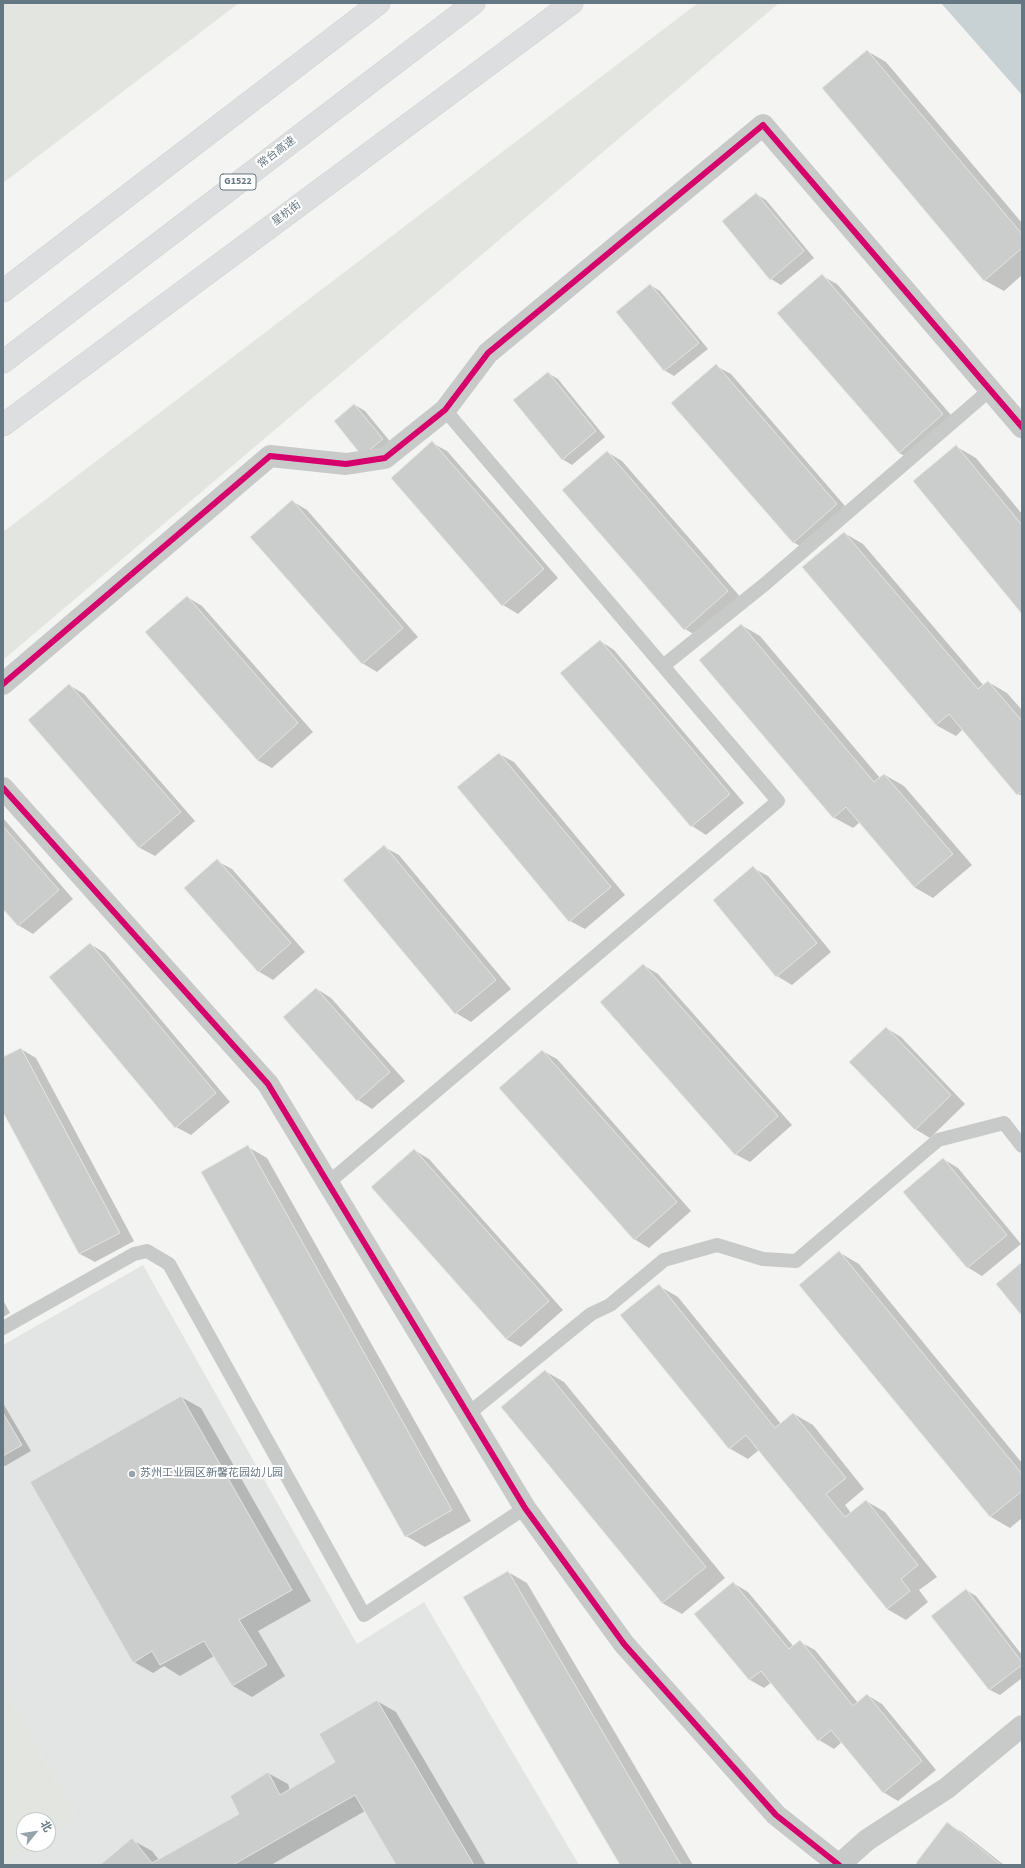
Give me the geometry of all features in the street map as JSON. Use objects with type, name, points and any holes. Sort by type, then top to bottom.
[{"type":"main road","points":[[3,280],[376,3]]},
{"type":"main road","points":[[3,291],[379,3]]},
{"type":"main road","name":"常台高速","points":[[3,362],[474,3]]},
{"type":"main road","name":"星杭街","points":[[3,425],[572,3]]},
{"type":"street","points":[[3,684],[270,456],[346,464],[385,458],[445,410],[488,353],[763,124],[1022,427]]},
{"type":"street","points":[[3,788],[268,1084],[525,1508],[624,1644],[776,1815],[839,1865],[867,1840],[947,1788],[1022,1726]]},
{"type":"lane","points":[[663,666],[765,584],[991,390]]},
{"type":"lane","points":[[328,1183],[778,800],[445,410]]},
{"type":"lane","points":[[468,1414],[591,1314],[610,1305],[664,1260],[717,1245],[763,1259],[796,1261],[938,1140],[1004,1123],[1022,1146]]},
{"type":"lane","points":[[3,1328],[134,1254],[147,1251],[169,1264],[364,1615],[525,1508]]},
{"type":"shaded area","points":[[3,3],[239,3],[3,183]]},
{"type":"shaded area","points":[[698,3],[779,3],[3,660],[3,532]]},
{"type":"shaded area","points":[[941,3],[1022,3],[1022,95]]},
{"type":"shaded area","name":"苏州工业园区新馨花园幼儿园","points":[[143,1265],[357,1644],[424,1602],[579,1865],[3,1865],[3,1860],[17,1852],[56,1852],[56,1829],[76,1818],[3,1686],[3,1345]]},
{"type":"shaded area","points":[[3,1686],[76,1818],[56,1829],[56,1812],[16,1812],[17,1852],[3,1860]]},
{"type":"building","points":[[867,50],[1022,234],[1022,248],[984,281],[822,88]]},
{"type":"building","points":[[756,193],[804,251],[770,280],[722,221]]},
{"type":"building","points":[[822,274],[943,414],[899,453],[777,313]]},
{"type":"building","points":[[650,284],[699,343],[664,371],[616,312]]},
{"type":"building","points":[[716,364],[837,504],[793,543],[671,403]]},
{"type":"building","points":[[548,372],[596,431],[562,460],[513,400]]},
{"type":"building","points":[[354,404],[383,439],[362,456],[334,421]]},
{"type":"building","points":[[432,441],[544,569],[502,606],[391,478]]},
{"type":"building","points":[[956,445],[1022,525],[1022,614],[913,481]]},
{"type":"building","points":[[607,451],[728,591],[684,630],[562,490]]},
{"type":"building","points":[[292,500],[403,628],[362,664],[250,537]]},
{"type":"building","points":[[844,532],[978,689],[988,681],[1022,721],[1022,791],[1017,795],[949,714],[936,725],[802,567]]},
{"type":"building","points":[[187,596],[298,723],[257,760],[145,632]]},
{"type":"building","points":[[741,624],[874,782],[884,774],[953,854],[914,887],[846,807],[833,818],[699,660]]},
{"type":"building","points":[[600,640],[730,794],[691,827],[560,673]]},
{"type":"building","points":[[69,684],[181,812],[139,848],[28,720]]},
{"type":"building","points":[[499,753],[611,887],[569,922],[457,787]]},
{"type":"building","points":[[3,826],[59,890],[18,926],[3,909]]},
{"type":"building","points":[[384,845],[496,980],[455,1014],[343,880]]},
{"type":"building","points":[[217,859],[291,943],[258,972],[184,888]]},
{"type":"building","points":[[753,866],[817,943],[776,977],[713,900]]},
{"type":"building","points":[[90,943],[216,1093],[175,1128],[49,977]]},
{"type":"building","points":[[643,964],[778,1116],[735,1155],[600,1002]]},
{"type":"building","points":[[316,988],[390,1072],[357,1101],[283,1017]]},
{"type":"building","points":[[886,1027],[951,1095],[915,1130],[849,1062]]},
{"type":"building","points":[[21,1048],[120,1233],[79,1254],[3,1112],[3,1057]]},
{"type":"building","points":[[542,1050],[677,1202],[634,1240],[499,1088]]},
{"type":"building","points":[[248,1145],[452,1510],[405,1537],[201,1172]]},
{"type":"building","points":[[414,1149],[549,1301],[506,1339],[371,1187]]},
{"type":"building","points":[[943,1158],[1007,1235],[967,1268],[903,1192]]},
{"type":"building","points":[[839,1251],[1022,1474],[1022,1491],[990,1517],[799,1285]]},
{"type":"building","points":[[1022,1262],[1022,1316],[996,1284]]},
{"type":"building","points":[[659,1284],[775,1428],[793,1413],[846,1478],[826,1494],[845,1517],[866,1500],[918,1565],[901,1579],[910,1591],[887,1609],[746,1435],[729,1449],[620,1315]]},
{"type":"building","points":[[545,1370],[706,1567],[662,1603],[501,1407]]},
{"type":"building","points":[[181,1396],[292,1590],[239,1620],[267,1665],[232,1686],[204,1641],[160,1665],[152,1651],[133,1663],[30,1482]]},
{"type":"building","points":[[3,1413],[22,1445],[3,1456]]},
{"type":"building","points":[[508,1571],[681,1865],[620,1865],[463,1597]]},
{"type":"building","points":[[733,1582],[789,1649],[800,1640],[853,1706],[867,1694],[922,1761],[883,1793],[831,1730],[818,1741],[761,1671],[749,1680],[694,1614]]},
{"type":"building","points":[[966,1589],[1022,1662],[1022,1665],[989,1690],[931,1616]]},
{"type":"building","points":[[377,1700],[474,1865],[396,1865],[355,1795],[233,1865],[100,1865],[132,1838],[152,1863],[239,1814],[230,1796],[268,1772],[280,1795],[335,1762],[319,1734]]},
{"type":"building","points":[[947,1822],[1001,1865],[918,1865],[916,1863]]},
{"type":"cycle path","points":[[3,684],[270,456],[346,464],[385,458],[445,410],[488,353],[763,125],[1022,427]]},
{"type":"cycle path","points":[[3,788],[268,1084],[525,1508],[624,1644],[776,1815],[839,1865]]},
{"type":"place","name":"苏州工业园区新馨花园幼儿园","points":[[132,1474]]}]
